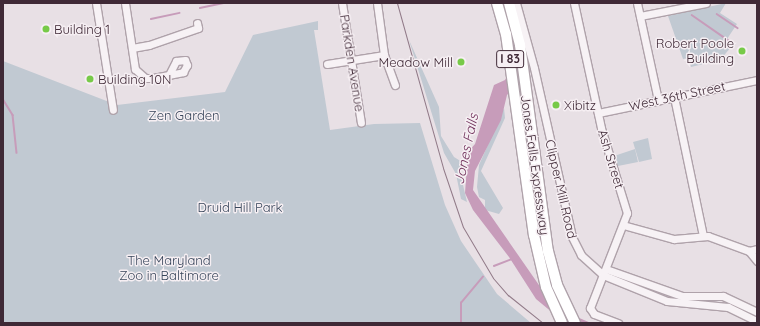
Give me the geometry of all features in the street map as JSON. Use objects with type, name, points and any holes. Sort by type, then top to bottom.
[{"type":"highway","name":"Jones Falls Expressway","points":[[497,3],[506,34],[532,227],[545,282],[562,323]]},
{"type":"highway","name":"Jones Falls Expressway","points":[[509,3],[520,45],[543,225],[554,276],[575,323]]},
{"type":"street","points":[[96,3],[113,110]]},
{"type":"street","points":[[125,3],[135,69],[141,76],[149,79],[169,74]]},
{"type":"street","name":"Parkden Avenue","points":[[342,3],[361,123]]},
{"type":"street","points":[[377,3],[384,55],[395,84]]},
{"type":"street","name":"Clipper Mill Road","points":[[516,3],[534,68],[572,237],[585,261],[604,272],[667,301],[728,307],[757,322]]},
{"type":"street","name":"Ash Street","points":[[574,3],[598,113],[626,210],[623,224],[591,310],[618,323]]},
{"type":"street","points":[[637,3],[658,100]]},
{"type":"street","points":[[640,16],[706,3]]},
{"type":"street","points":[[132,48],[149,45],[198,28],[198,23]]},
{"type":"street","points":[[327,64],[384,55]]},
{"type":"street","name":"West 36th Street","points":[[598,113],[757,80]]},
{"type":"street","points":[[674,97],[703,236]]},
{"type":"street","points":[[623,224],[674,239],[703,236],[713,237],[749,251],[757,261]]},
{"type":"street","points":[[749,251],[757,249]]},
{"type":"street","points":[[604,272],[682,296],[723,296],[757,312]]},
{"type":"green space","points":[[726,3],[720,13],[737,24],[725,42],[732,46],[720,60],[691,67],[689,58],[683,59],[668,16]]},
{"type":"green space","name":"Druid Hill Park","points":[[318,21],[318,30],[314,30],[330,130],[374,124],[420,123],[445,205],[461,241],[497,294],[531,323],[3,323],[3,61],[117,105],[225,92],[253,35]]},
{"type":"green space","points":[[409,40],[439,107],[441,136],[454,157],[462,162],[460,172],[467,202],[461,199],[456,174],[444,153]]},
{"type":"green space","points":[[504,108],[505,118],[481,171],[503,208],[499,214],[485,210],[485,200],[479,197],[477,187],[479,165]]},
{"type":"green space","points":[[648,138],[652,159],[639,162],[633,142]]},
{"type":"green space","points":[[635,149],[638,162],[618,166],[614,156]]},
{"type":"shaded area","name":"Jones Falls","points":[[495,3],[507,3],[514,28],[520,81],[507,95],[501,120],[475,171],[473,190],[541,288],[570,314],[591,323],[565,323],[536,299],[509,257],[473,210],[465,193],[468,152],[475,144],[494,85],[505,80],[508,74]]},
{"type":"waterway","points":[[200,8],[224,3]]},
{"type":"waterway","points":[[151,19],[179,13]]},
{"type":"waterway","points":[[717,14],[738,28]]},
{"type":"waterway","points":[[692,15],[728,40]]},
{"type":"waterway","points":[[3,99],[13,115],[17,153]]},
{"type":"waterway","points":[[494,266],[512,259]]},
{"type":"waterway","points":[[461,323],[461,303],[483,277]]},
{"type":"tram line","points":[[397,3],[443,168],[463,227],[493,278],[508,295],[543,323]]},
{"type":"place","name":"Building 1","points":[[46,29]]},
{"type":"place","name":"Robert Poole Building","points":[[742,51]]},
{"type":"place","name":"Meadow Mill","points":[[461,62]]},
{"type":"place","name":"Building 10N","points":[[90,79]]},
{"type":"place","name":"Xibitz","points":[[556,105]]},
{"type":"park label","name":"Zen Garden","points":[[184,115]]},
{"type":"park label","name":"The Maryland Zoo in Baltimore","points":[[169,268]]}]
